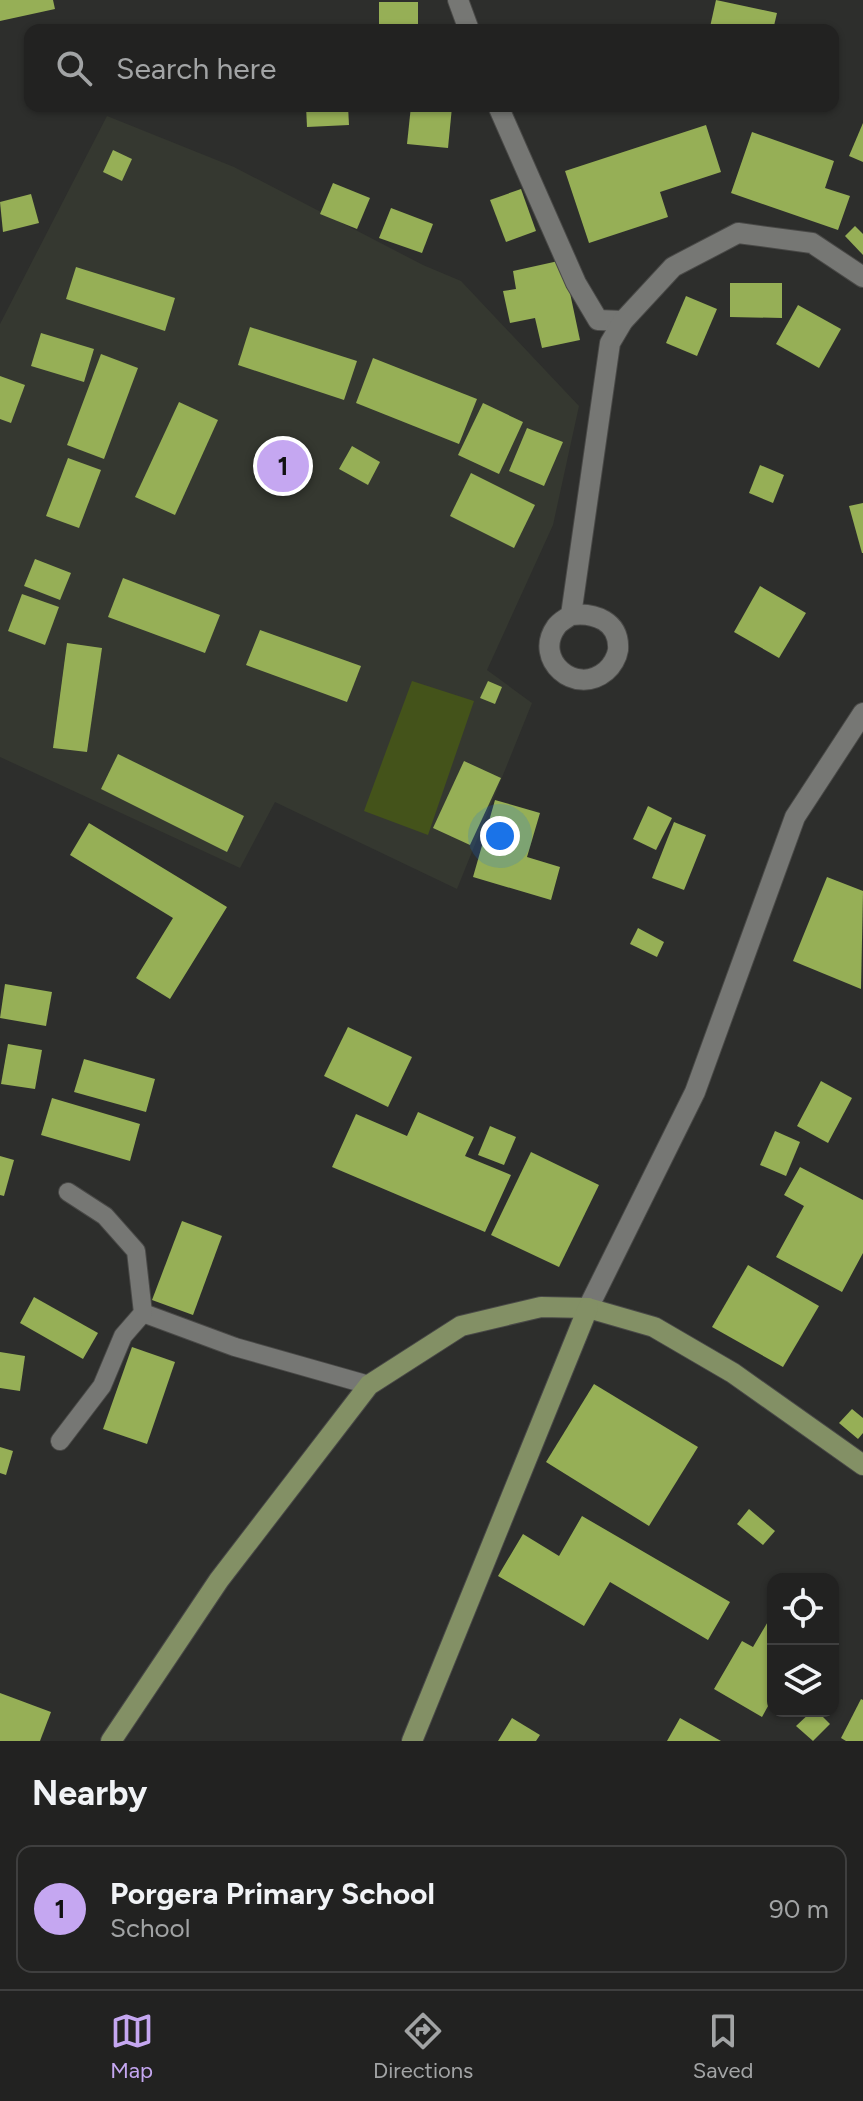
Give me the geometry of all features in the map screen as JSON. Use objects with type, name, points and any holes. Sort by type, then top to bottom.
[{"type":"main road","points":[[111,1741],[219,1580],[369,1385],[461,1326],[541,1307],[588,1308],[654,1327],[733,1373],[863,1465]]},
{"type":"main road","points":[[412,1741],[588,1308]]},
{"type":"street","points":[[458,0],[467,24]]},
{"type":"street","points":[[501,112],[576,283],[598,320],[623,321]]},
{"type":"street","points":[[571,615],[610,343],[623,321],[673,267],[738,233],[812,243],[863,277]]},
{"type":"street","points":[[588,1308],[695,1092],[795,817],[863,713]]},
{"type":"lane","points":[[60,1441],[102,1386],[123,1336],[143,1313],[136,1251],[105,1216],[68,1192]]},
{"type":"lane","points":[[143,1313],[235,1347],[369,1385]]},
{"type":"shaded area","points":[[107,116],[234,167],[423,265],[461,281],[579,406],[553,525],[487,670],[532,703],[457,889],[275,802],[240,868],[0,757],[0,324]]},
{"type":"green space","points":[[412,681],[474,701],[428,835],[364,811]]},
{"type":"building","points":[[0,0],[53,0],[55,9],[0,21]]},
{"type":"building","points":[[716,0],[777,13],[774,24],[711,24]]},
{"type":"building","points":[[379,2],[418,2],[418,24],[379,24]]},
{"type":"building","points":[[306,112],[348,112],[349,125],[307,127]]},
{"type":"building","points":[[410,112],[452,112],[448,148],[407,144]]},
{"type":"building","points":[[863,123],[863,162],[849,156]]},
{"type":"building","points":[[706,125],[721,172],[660,192],[668,217],[589,243],[565,171]]},
{"type":"building","points":[[752,132],[834,161],[825,188],[850,196],[838,230],[731,193]]},
{"type":"building","points":[[113,150],[132,159],[122,181],[103,172]]},
{"type":"building","points":[[333,183],[370,198],[357,229],[320,214]]},
{"type":"building","points":[[521,189],[536,231],[506,242],[490,200]]},
{"type":"building","points":[[31,194],[39,223],[3,232],[0,202]]},
{"type":"building","points":[[391,208],[433,224],[422,253],[379,238]]},
{"type":"building","points":[[855,226],[863,234],[863,255],[845,236]]},
{"type":"building","points":[[563,260],[580,340],[542,348],[535,318],[510,323],[503,291],[516,289],[513,271]]},
{"type":"building","points":[[76,267],[175,298],[165,331],[66,299]]},
{"type":"building","points":[[730,283],[782,283],[782,318],[730,317]]},
{"type":"building","points":[[686,296],[717,309],[697,356],[666,343]]},
{"type":"building","points":[[798,305],[841,329],[819,368],[776,344]]},
{"type":"building","points":[[250,327],[357,361],[344,400],[238,365]]},
{"type":"building","points":[[41,333],[94,349],[84,382],[31,366]]},
{"type":"building","points":[[101,354],[138,368],[104,459],[67,445]]},
{"type":"building","points":[[373,358],[477,399],[459,444],[356,403]]},
{"type":"building","points":[[0,376],[25,385],[11,423],[0,419]]},
{"type":"building","points":[[179,402],[218,420],[175,515],[135,497]]},
{"type":"building","points":[[483,403],[523,422],[499,474],[458,455]]},
{"type":"building","points":[[527,428],[563,442],[544,486],[509,471]]},
{"type":"building","points":[[352,446],[380,462],[368,485],[339,469]]},
{"type":"building","points":[[68,458],[101,470],[79,528],[46,516]]},
{"type":"building","points":[[760,465],[784,475],[773,503],[749,493]]},
{"type":"building","points":[[471,473],[535,505],[514,548],[450,516]]},
{"type":"building","points":[[863,503],[863,553],[862,553],[849,506]]},
{"type":"building","points":[[35,559],[71,573],[60,600],[24,586]]},
{"type":"building","points":[[123,578],[220,615],[205,653],[108,617]]},
{"type":"building","points":[[760,586],[806,613],[779,658],[734,632]]},
{"type":"building","points":[[22,594],[59,607],[45,645],[8,631]]},
{"type":"building","points":[[260,630],[361,666],[347,702],[246,665]]},
{"type":"building","points":[[67,643],[102,648],[87,752],[53,748]]},
{"type":"building","points":[[488,681],[502,687],[495,704],[480,698]]},
{"type":"building","points":[[118,754],[244,816],[227,852],[101,789]]},
{"type":"building","points":[[464,761],[501,778],[470,845],[433,828]]},
{"type":"building","points":[[495,800],[540,813],[527,857],[560,867],[551,900],[473,877]]},
{"type":"building","points":[[648,806],[672,818],[656,850],[633,839]]},
{"type":"building","points":[[674,822],[706,835],[684,890],[652,878]]},
{"type":"building","points":[[89,823],[227,907],[170,999],[136,978],[173,918],[70,855]]},
{"type":"building","points":[[827,877],[863,891],[861,989],[793,961]]},
{"type":"building","points":[[638,928],[664,942],[657,957],[630,944]]},
{"type":"building","points":[[5,984],[52,992],[46,1026],[0,1018]]},
{"type":"building","points":[[348,1027],[412,1057],[388,1107],[324,1076]]},
{"type":"building","points":[[8,1044],[42,1050],[35,1089],[1,1084]]},
{"type":"building","points":[[84,1059],[155,1079],[146,1112],[74,1092]]},
{"type":"building","points":[[821,1081],[852,1098],[828,1143],[797,1126]]},
{"type":"building","points":[[52,1098],[140,1124],[130,1161],[41,1135]]},
{"type":"building","points":[[418,1112],[474,1137],[465,1156],[511,1175],[485,1232],[332,1167],[356,1114],[407,1136]]},
{"type":"building","points":[[490,1126],[516,1137],[504,1165],[478,1155]]},
{"type":"building","points":[[775,1131],[800,1142],[786,1176],[760,1165]]},
{"type":"building","points":[[531,1152],[599,1185],[559,1267],[491,1235]]},
{"type":"building","points":[[0,1156],[14,1160],[4,1196],[0,1195]]},
{"type":"building","points":[[800,1167],[863,1200],[863,1253],[842,1292],[776,1257],[804,1206],[784,1195]]},
{"type":"building","points":[[182,1221],[222,1236],[193,1315],[152,1300]]},
{"type":"building","points":[[748,1265],[819,1306],[783,1367],[712,1327]]},
{"type":"building","points":[[34,1297],[98,1333],[83,1359],[20,1323]]},
{"type":"building","points":[[132,1347],[175,1362],[147,1444],[103,1429]]},
{"type":"building","points":[[0,1352],[25,1356],[20,1391],[0,1388]]},
{"type":"building","points":[[594,1384],[698,1447],[649,1526],[546,1462]]},
{"type":"building","points":[[852,1409],[863,1418],[863,1433],[858,1439],[839,1423]]},
{"type":"building","points":[[0,1447],[13,1451],[6,1475],[0,1473]]},
{"type":"building","points":[[749,1509],[775,1531],[763,1545],[737,1524]]},
{"type":"building","points":[[582,1516],[730,1602],[708,1640],[610,1582],[584,1626],[498,1576],[523,1534],[559,1556]]},
{"type":"building","points":[[767,1623],[767,1708],[762,1717],[714,1689],[742,1641],[753,1647]]},
{"type":"building","points":[[0,1693],[51,1712],[40,1741],[0,1741]]},
{"type":"building","points":[[861,1699],[863,1741],[846,1741],[841,1738]]},
{"type":"building","points":[[806,1717],[823,1717],[830,1724],[813,1741],[796,1726]]},
{"type":"building","points":[[512,1718],[540,1735],[536,1741],[498,1741]]},
{"type":"building","points":[[680,1718],[721,1741],[667,1741]]},
{"type":"place","name":"Porgera Primary School","points":[[283,466]]}]
